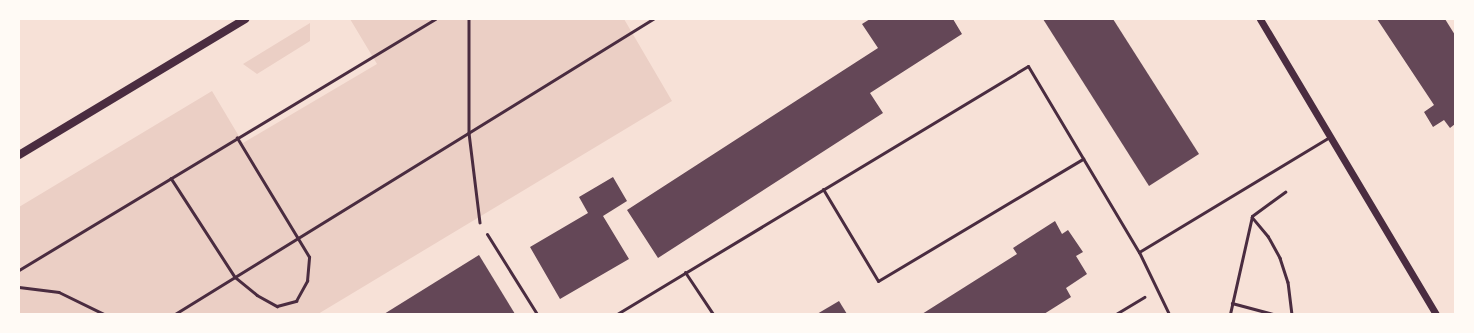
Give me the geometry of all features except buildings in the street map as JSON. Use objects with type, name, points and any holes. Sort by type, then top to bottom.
[{"type":"main road","points":[[19,155],[245,19]]},
{"type":"street","points":[[1260,19],[1436,314]]},
{"type":"lane","points":[[617,314],[1028,66],[1139,252],[1168,314]]},
{"type":"lane","points":[[1139,252],[1330,137]]},
{"type":"lane","points":[[823,189],[878,281],[1083,158]]},
{"type":"lane","points":[[487,234],[537,314]]},
{"type":"lane","points":[[685,272],[713,314]]},
{"type":"path","points":[[19,270],[435,19]]},
{"type":"path","points":[[469,19],[469,133],[478,219],[487,234]]},
{"type":"path","points":[[175,314],[653,19]]},
{"type":"path","points":[[171,178],[236,277],[256,295],[278,306],[296,301],[307,280],[309,257],[299,238],[237,138]]},
{"type":"path","points":[[1230,314],[1252,216],[1285,192]]},
{"type":"path","points":[[1252,216],[1268,236],[1280,258],[1288,282],[1292,314]]},
{"type":"path","points":[[19,288],[59,292],[104,314]]},
{"type":"path","points":[[1116,314],[1156,289]]},
{"type":"path","points":[[1232,303],[1273,314]]},
{"type":"shaded area","points":[[350,19],[624,19],[672,101],[318,314],[19,314],[19,207],[212,91],[243,143],[377,64]]},
{"type":"shaded area","points":[[310,23],[310,41],[257,74],[243,64]]}]
